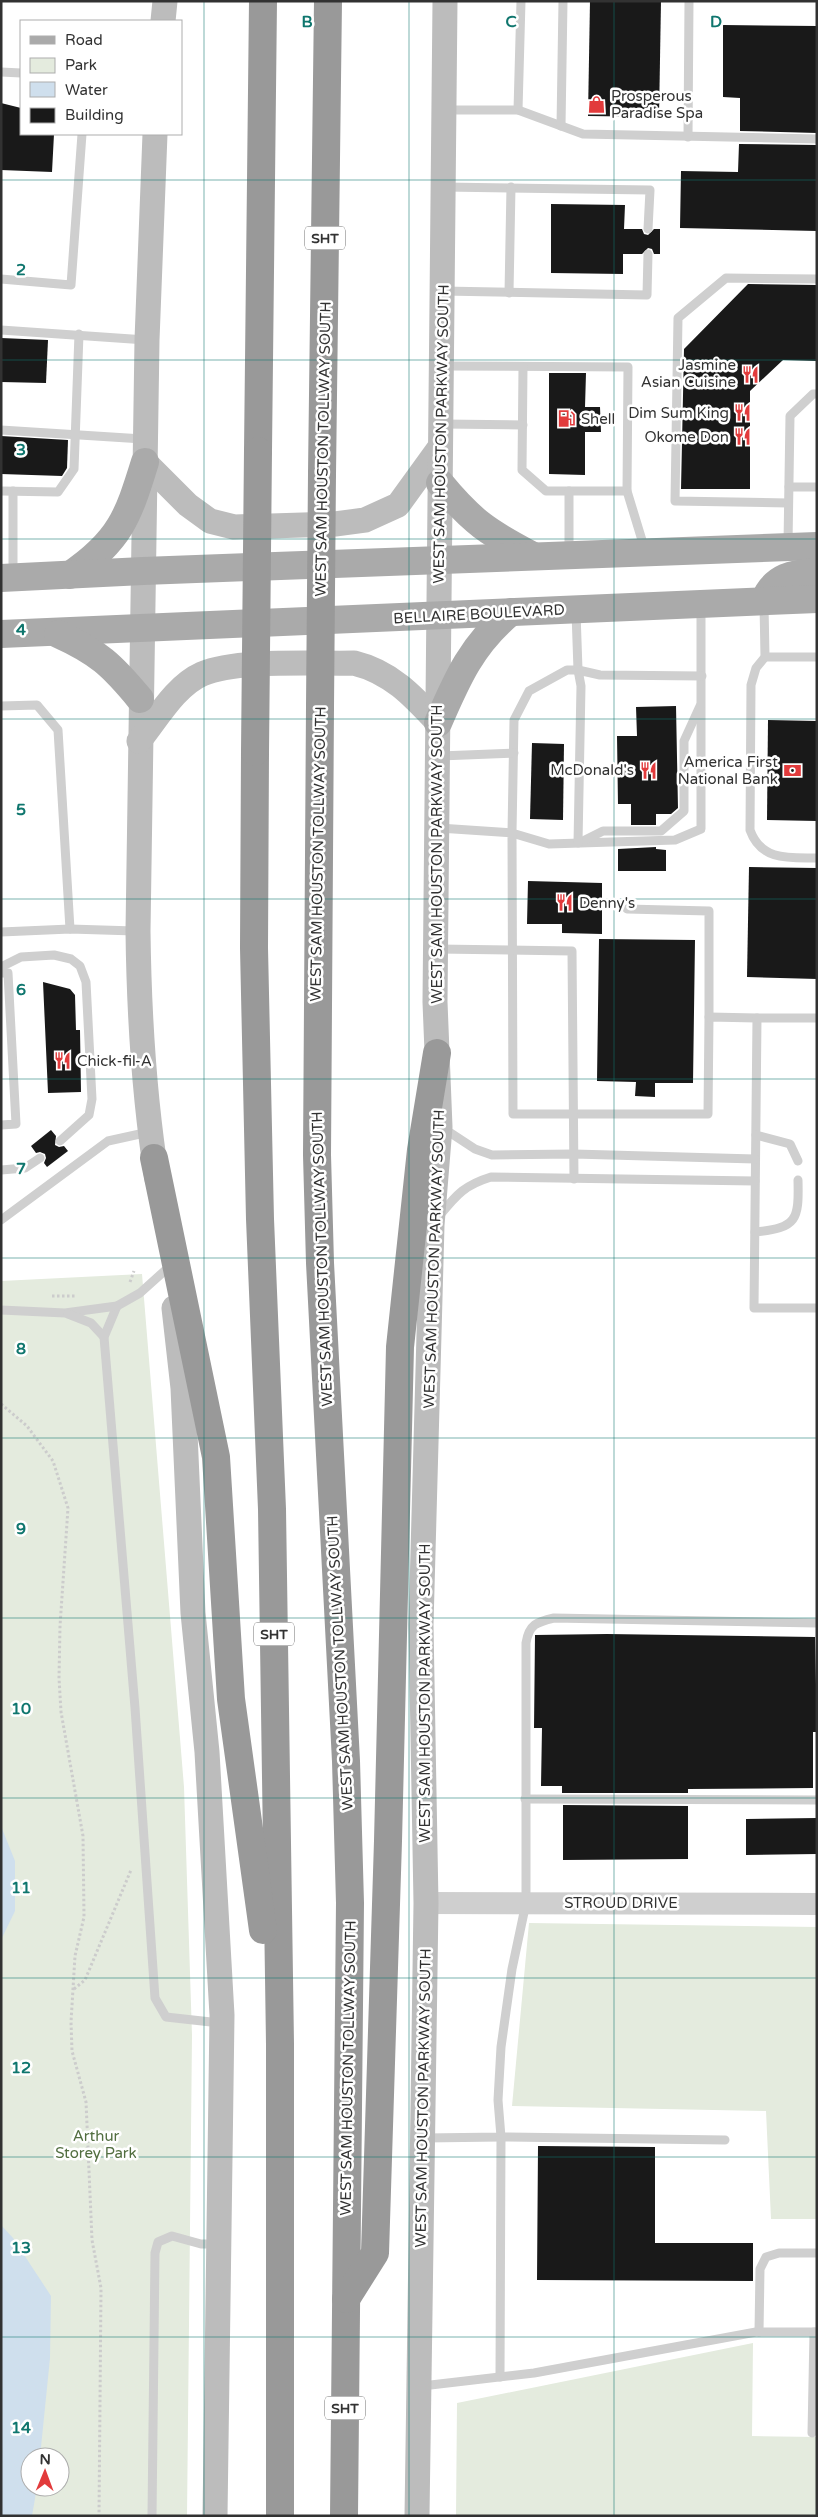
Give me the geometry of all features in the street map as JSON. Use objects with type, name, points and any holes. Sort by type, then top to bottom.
[{"type":"highway","name":"SHT","points":[[263,1],[254,752],[254,948],[260,1219],[272,1509],[280,2044],[280,2516]]},
{"type":"highway","name":"WEST SAM HOUSTON TOLLWAY SOUTH","points":[[328,1],[317,1155],[320,1263],[345,1743],[350,1893],[344,2516]]},
{"type":"highway","points":[[346,2300],[375,2253],[388,1841],[400,1347],[420,1150],[437,1054]]},
{"type":"highway","points":[[154,1158],[216,1457],[231,1699],[280,2044]]},
{"type":"main road","points":[[163,20],[165,1]]},
{"type":"main road","name":"WEST SAM HOUSTON PARKWAY SOUTH","points":[[417,2516],[426,1903],[421,1625],[432,1225],[440,1126],[435,948],[445,1]]},
{"type":"main road","points":[[155,135],[146,340],[139,741],[139,990],[150,1132],[170,1266],[183,1388],[193,1613],[207,1752],[222,2023],[216,2516]]},
{"type":"main road","points":[[145,450],[188,505],[210,521],[234,527],[335,524],[365,520],[398,505],[440,435]]},
{"type":"main road","points":[[70,575],[103,549],[123,523],[130,509],[145,450]]},
{"type":"main road","points":[[440,483],[476,522],[497,537],[534,556]]},
{"type":"main road","points":[[7,578],[143,571],[817,546]]},
{"type":"main road","points":[[764,601],[767,593],[784,577],[817,572]]},
{"type":"main road","name":"BELLAIRE BOULEVARD","points":[[1,634],[817,599]]},
{"type":"main road","points":[[139,741],[177,692],[185,686],[201,675],[239,666],[354,663],[372,667],[392,678],[414,697],[438,723],[459,673],[495,625],[511,612]]},
{"type":"main road","points":[[54,632],[86,646],[105,659],[140,699]]},
{"type":"street","name":"STROUD DRIVE","points":[[426,1903],[817,1904]]},
{"type":"lane","points":[[518,110],[520,1]]},
{"type":"lane","points":[[561,126],[563,1]]},
{"type":"lane","points":[[688,137],[689,1]]},
{"type":"lane","points":[[1,72],[20,73]]},
{"type":"lane","points":[[444,110],[518,110],[583,134],[817,139]]},
{"type":"lane","points":[[1,279],[71,285],[82,135]]},
{"type":"lane","points":[[443,187],[650,190],[648,229]]},
{"type":"lane","points":[[510,293],[511,187]]},
{"type":"lane","points":[[442,292],[646,295],[648,254]]},
{"type":"lane","points":[[788,503],[675,502],[678,318],[726,278],[817,279]]},
{"type":"lane","points":[[1,330],[146,340]]},
{"type":"lane","points":[[1,491],[58,492],[74,470],[79,334]]},
{"type":"lane","points":[[441,366],[628,367],[627,492],[646,552]]},
{"type":"lane","points":[[523,366],[522,470],[546,491],[627,492]]},
{"type":"lane","points":[[788,547],[790,416],[813,394],[817,394]]},
{"type":"lane","points":[[440,435],[522,426]]},
{"type":"lane","points":[[1,430],[75,435],[145,450]]},
{"type":"lane","points":[[789,487],[817,487]]},
{"type":"lane","points":[[7,578],[13,491]]},
{"type":"lane","points":[[569,555],[570,492]]},
{"type":"lane","points":[[764,601],[765,657],[756,668],[751,685],[750,830],[753,840],[762,849],[784,858],[817,858]]},
{"type":"lane","points":[[437,828],[512,833],[549,844],[675,840],[701,829],[701,604]]},
{"type":"lane","points":[[576,609],[578,670],[581,686],[578,843]]},
{"type":"lane","points":[[765,657],[817,657]]},
{"type":"lane","points":[[627,909],[709,911],[708,1114],[513,1114],[514,949],[512,833],[514,720],[529,691],[567,670],[578,670],[600,675],[702,676]]},
{"type":"lane","points":[[578,843],[603,831],[660,831],[684,812],[684,741],[702,703]]},
{"type":"lane","points":[[1,706],[37,705],[58,730],[70,929]]},
{"type":"lane","points":[[437,756],[514,754]]},
{"type":"lane","points":[[1,932],[70,929],[138,931]]},
{"type":"lane","points":[[435,948],[572,951],[574,1179]]},
{"type":"lane","points":[[1,968],[21,957],[54,955],[71,960],[80,966],[86,982],[92,1099],[89,1115],[60,1141]]},
{"type":"lane","points":[[1,973],[8,973],[16,1124],[1,1125]]},
{"type":"lane","points":[[709,1017],[817,1018]]},
{"type":"lane","points":[[757,1018],[754,1308],[817,1308]]},
{"type":"lane","points":[[440,1126],[468,1146],[492,1155],[574,1154],[755,1159]]},
{"type":"lane","points":[[1,1220],[108,1141],[150,1132]]},
{"type":"lane","points":[[756,1135],[790,1144],[798,1161]]},
{"type":"lane","points":[[1,1170],[25,1168],[40,1158]]},
{"type":"lane","points":[[432,1225],[458,1192],[473,1182],[491,1177],[755,1181]]},
{"type":"lane","points":[[754,1232],[775,1230],[792,1221],[798,1208],[798,1180]]},
{"type":"lane","points":[[1,1310],[65,1313],[117,1306],[140,1293],[170,1266]]},
{"type":"lane","points":[[117,1306],[104,1337],[155,1998],[166,2017],[222,2023]]},
{"type":"lane","points":[[65,1313],[91,1323],[104,1337]]},
{"type":"lane","points":[[500,2377],[502,2137],[498,2100],[501,2047],[512,1969],[526,1903],[526,1642],[528,1632],[535,1623],[554,1618],[817,1623]]},
{"type":"lane","points":[[525,1799],[817,1800]]},
{"type":"lane","points":[[422,2138],[502,2137],[725,2140]]},
{"type":"lane","points":[[152,2516],[155,2253],[158,2242],[172,2236],[201,2244],[219,2244]]},
{"type":"lane","points":[[760,2332],[760,2269],[766,2257],[778,2253],[817,2253]]},
{"type":"lane","points":[[419,2387],[534,2373],[760,2332],[815,2332],[812,2433]]},
{"type":"path","points":[[128,1286],[134,1271]]},
{"type":"path","points":[[46,1297],[85,1295]]},
{"type":"path","points":[[1,1404],[27,1426],[53,1461],[68,1508],[60,1626],[61,1712],[83,1836],[84,1917],[75,1956],[72,2051],[86,2102],[92,2240],[101,2288],[99,2516]]},
{"type":"path","points":[[73,1989],[85,1980],[135,1862],[145,1856]]},
{"type":"green space","name":"Arthur Storey Park","points":[[142,1274],[184,1787],[192,2035],[187,2516],[1,2516],[1,1281]]},
{"type":"green space","points":[[529,1923],[817,1927],[817,2219],[771,2219],[766,2111],[512,2106]]},
{"type":"green space","points":[[753,2343],[752,2436],[817,2437],[817,2516],[456,2516],[457,2403]]},
{"type":"water","points":[[1,1826],[15,1861],[15,1911],[1,1940]]},
{"type":"water","points":[[1,2225],[13,2238],[51,2296],[50,2358],[41,2447],[20,2447],[20,2497],[35,2497],[32,2516],[1,2516]]},
{"type":"building","points":[[590,1],[661,1],[659,117],[588,116]]},
{"type":"building","points":[[723,25],[817,26],[817,133],[740,131],[740,98],[723,97]]},
{"type":"building","points":[[1,103],[20,108],[20,135],[54,135],[52,172],[1,170]]},
{"type":"building","points":[[739,144],[817,145],[817,231],[680,228],[681,171],[738,172]]},
{"type":"building","points":[[551,204],[625,205],[624,229],[642,229],[644,234],[648,235],[654,229],[660,229],[660,254],[654,254],[652,249],[648,248],[642,254],[623,254],[623,274],[551,273]]},
{"type":"building","points":[[748,284],[817,285],[817,361],[783,360],[750,391],[750,489],[681,489],[684,349]]},
{"type":"building","points":[[1,338],[48,340],[46,383],[1,382]]},
{"type":"building","name":"Shell","points":[[549,373],[586,373],[585,407],[600,407],[601,432],[585,432],[585,475],[549,474]]},
{"type":"building","points":[[1,436],[68,440],[67,468],[62,476],[1,474]]},
{"type":"building","name":"McDonald's","points":[[676,706],[678,808],[671,814],[656,814],[656,825],[631,825],[631,804],[618,804],[617,736],[637,736],[636,707]]},
{"type":"building","name":"America First National Bank","points":[[768,720],[817,721],[817,821],[767,820]]},
{"type":"building","points":[[532,743],[564,744],[563,820],[530,819]]},
{"type":"building","points":[[656,847],[656,849],[666,850],[666,871],[618,871],[618,849]]},
{"type":"building","points":[[749,867],[817,868],[817,979],[747,977]]},
{"type":"building","name":"Denny's","points":[[528,881],[602,883],[602,934],[562,933],[562,924],[527,924]]},
{"type":"building","points":[[599,939],[695,940],[693,1083],[655,1083],[655,1097],[635,1096],[636,1082],[597,1081]]},
{"type":"building","name":"Chick-fil-A","points":[[43,982],[70,989],[75,995],[76,1030],[80,1030],[81,1092],[48,1093]]},
{"type":"building","points":[[51,1130],[56,1136],[55,1145],[59,1147],[64,1146],[68,1151],[47,1167],[44,1163],[45,1154],[36,1153],[31,1146]]},
{"type":"building","points":[[607,1634],[815,1637],[817,1732],[813,1732],[813,1788],[688,1789],[688,1793],[562,1793],[562,1786],[541,1786],[542,1728],[534,1728],[535,1635]]},
{"type":"building","points":[[563,1805],[688,1806],[688,1859],[563,1860]]},
{"type":"building","points":[[817,1818],[817,1854],[746,1855],[746,1819]]},
{"type":"building","points":[[538,2146],[655,2147],[655,2243],[753,2243],[753,2281],[537,2280]]},
{"type":"place","name":"Prosperous Paradise Spa","points":[[597,105]]},
{"type":"place","name":"Jasmine Asian Cuisine","points":[[750,374]]},
{"type":"place","name":"Dim Sum King","points":[[743,413]]},
{"type":"place","name":"Shell","points":[[567,419]]},
{"type":"place","name":"Okome Don","points":[[743,437]]},
{"type":"place","name":"McDonald's","points":[[648,770]]},
{"type":"place","name":"America First National Bank","points":[[792,771]]},
{"type":"place","name":"Denny's","points":[[565,903]]},
{"type":"place","name":"Chick-fil-A","points":[[63,1061]]}]
